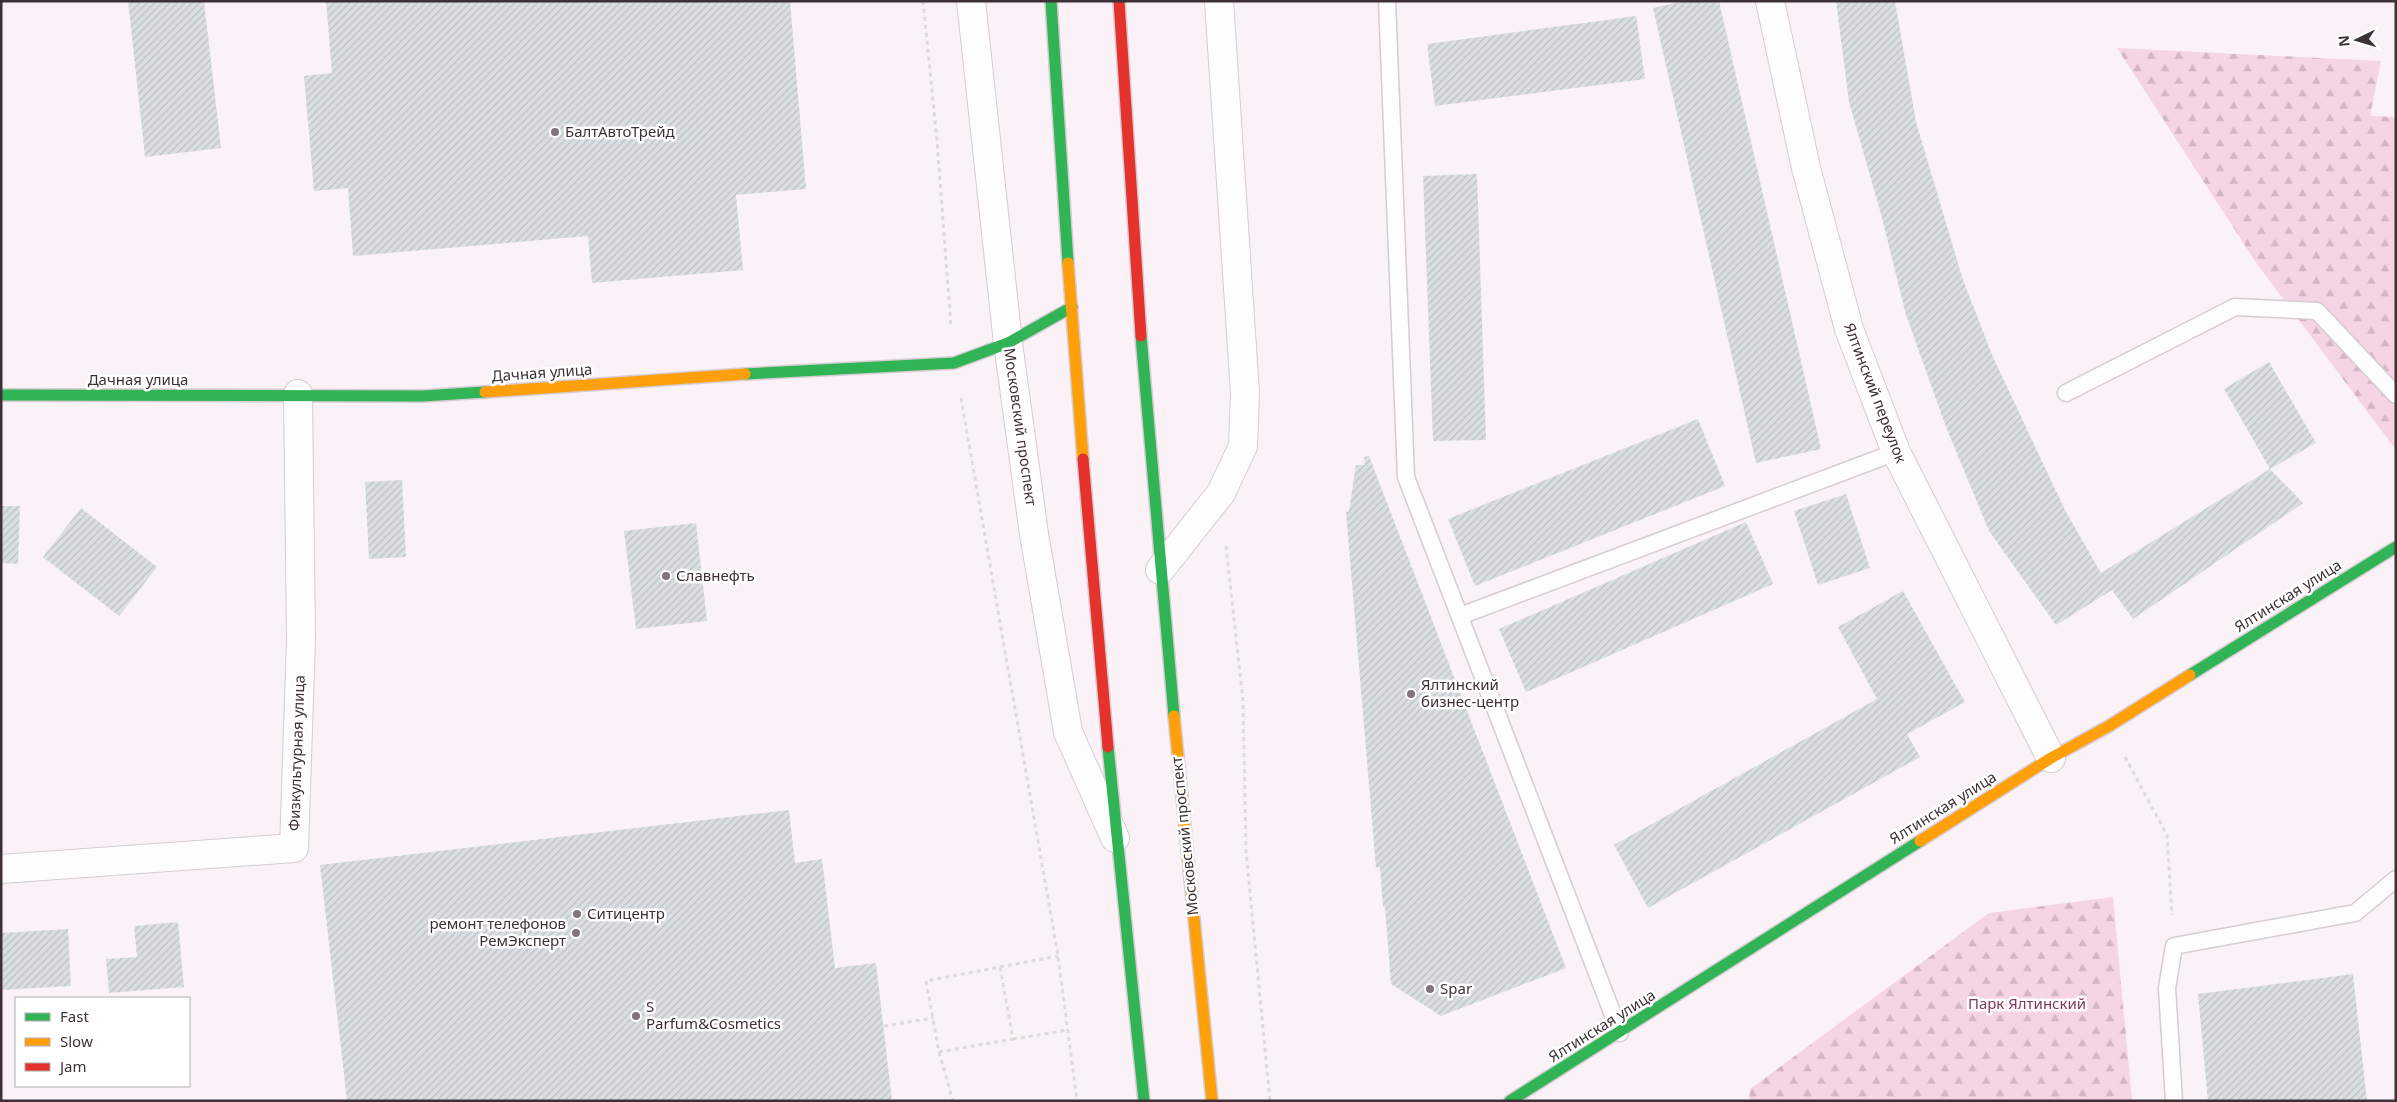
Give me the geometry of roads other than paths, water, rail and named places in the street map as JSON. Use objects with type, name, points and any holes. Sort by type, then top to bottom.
[{"type":"main road","name":"Московский проспект","points":[[1051,1],[1072,307],[1116,842],[1144,1101]]},
{"type":"main road","name":"Московский проспект","points":[[1120,1],[1142,356],[1160,570],[1212,1101]]},
{"type":"main road","name":"Дачная улица","points":[[1,395],[298,394],[423,396],[823,369],[954,363],[1008,343],[1072,307]]},
{"type":"main road","name":"Ялтинская улица","points":[[1510,1101],[2051,758],[2109,726],[2396,546]]},
{"type":"street","name":"Московский проспект","points":[[971,1],[1008,343],[1034,534],[1068,732],[1116,842]]},
{"type":"street","points":[[1160,570],[1221,493],[1243,446],[1245,393],[1219,1]]},
{"type":"street","name":"Ялтинский переулок","points":[[1770,1],[1806,168],[1848,328],[1896,452],[2051,758]]},
{"type":"street","name":"Физкультурная улица","points":[[1,869],[294,848],[301,640],[298,394]]},
{"type":"lane","points":[[1387,1],[1406,477],[1620,1033]]},
{"type":"lane","points":[[2066,393],[2235,307],[2317,312],[2396,395]]},
{"type":"lane","points":[[1460,616],[1896,452]]},
{"type":"lane","points":[[2174,1101],[2167,988],[2174,946],[2356,913],[2396,879]]},
{"type":"place","name":"БалтАвтоТрейд","points":[[555,132]]},
{"type":"place","name":"Славнефть","points":[[666,576]]},
{"type":"place","name":"Ялтинский бизнес-центр","points":[[1411,694]]},
{"type":"place","name":"Ситицентр","points":[[577,914]]},
{"type":"place","name":"ремонт телефонов РемЭксперт","points":[[576,933]]},
{"type":"place","name":"Spar","points":[[1430,989]]},
{"type":"place","name":"S Parfum&Cosmetics","points":[[636,1016]]},
{"type":"park label","name":"Парк Ялтинский","points":[[2027,1004]]}]
